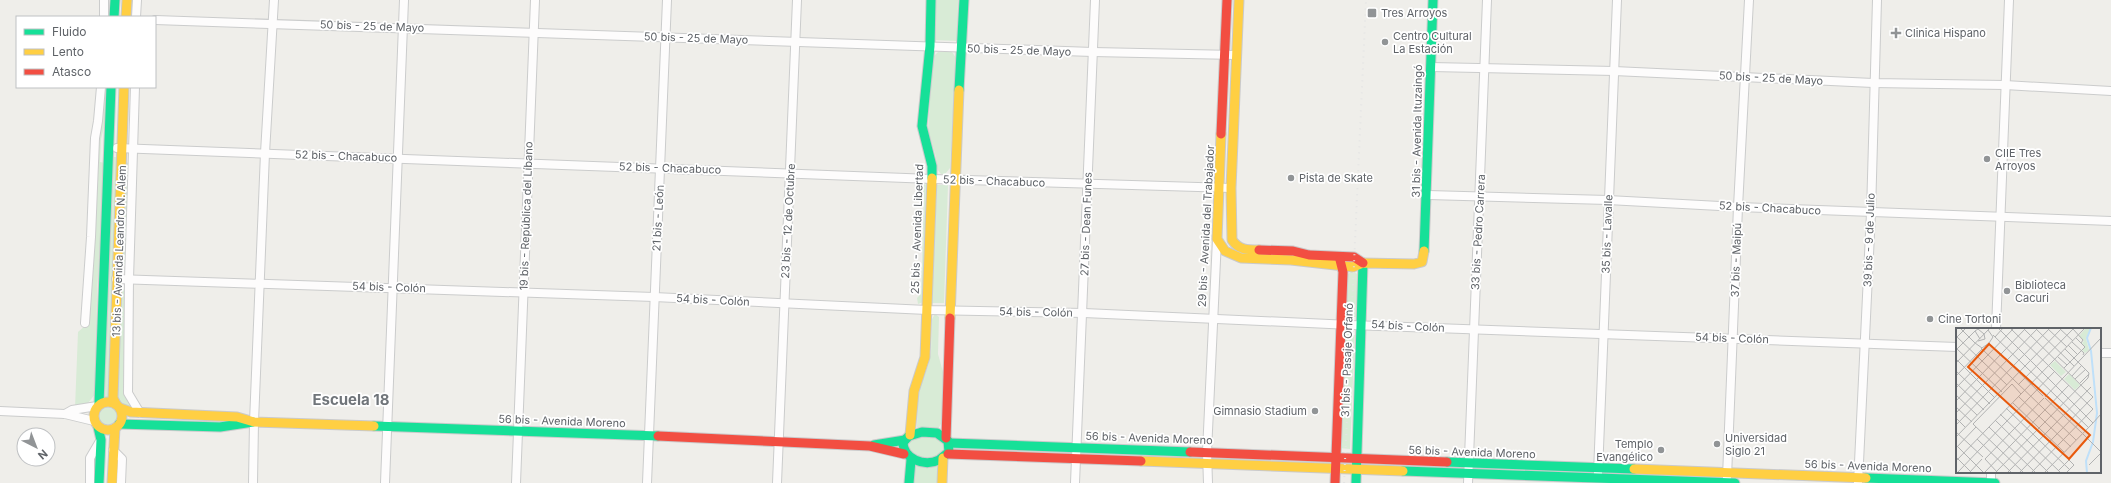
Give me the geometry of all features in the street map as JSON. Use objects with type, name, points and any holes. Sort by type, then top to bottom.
[{"type":"main road","points":[[114,16],[115,0]]},
{"type":"main road","points":[[126,16],[127,0]]},
{"type":"main road","name":"25 bis - Avenida Libertad","points":[[907,437],[912,424],[914,391],[925,357],[932,179],[930,153],[924,140],[922,126],[930,46],[930,0]]},
{"type":"main road","points":[[942,483],[947,441],[945,309],[964,0]]},
{"type":"main road","name":"29 bis - Avenida del Trabajador","points":[[1217,236],[1222,154],[1227,0]]},
{"type":"main road","name":"29 bis - Avenida del Trabajador","points":[[1239,0],[1231,188],[1232,240],[1236,246],[1245,250],[1293,251],[1309,255],[1340,256]]},
{"type":"main road","name":"31 bis - Avenida Ituzaingó","points":[[1363,263],[1414,264],[1422,262],[1428,195],[1433,0]]},
{"type":"main road","name":"13 bis - Avenida Leandro N. Alem","points":[[98,405],[111,88]]},
{"type":"main road","name":"13 bis - Avenida Leandro N. Alem","points":[[118,406],[113,398],[116,279],[123,148],[124,88]]},
{"type":"main road","points":[[1222,154],[1233,154]]},
{"type":"main road","points":[[1232,234],[1217,236],[1225,251],[1241,258],[1290,260],[1353,267],[1363,263]]},
{"type":"main road","points":[[1340,256],[1354,257],[1363,263]]},
{"type":"main road","name":"31 bis - Pasaje Orfanó","points":[[1335,483],[1343,272],[1340,256]]},
{"type":"main road","name":"31 bis - Pasaje Orfanó","points":[[1356,483],[1363,263]]},
{"type":"main road","points":[[99,483],[101,440],[94,411],[98,405],[106,402],[118,406],[122,417],[117,426],[112,483]]},
{"type":"main road","name":"56 bis - Avenida Moreno","points":[[118,406],[140,413],[237,417],[254,422],[779,441],[870,446],[908,457]]},
{"type":"main road","name":"56 bis - Avenida Moreno","points":[[117,426],[138,423],[234,428],[254,422]]},
{"type":"main road","points":[[96,424],[106,430],[117,426]]},
{"type":"main road","points":[[909,483],[908,457],[902,445],[907,437],[929,432],[937,433],[947,441]]},
{"type":"main road","name":"56 bis - Avenida Moreno","points":[[870,446],[907,437]]},
{"type":"main road","name":"56 bis - Avenida Moreno","points":[[947,441],[1207,452],[1336,463],[1356,468],[1468,478],[1735,483]]},
{"type":"main road","points":[[908,457],[927,463],[945,456]]},
{"type":"main road","name":"56 bis - Avenida Moreno","points":[[945,456],[1076,457],[1208,463],[1336,463],[1356,458],[1468,464],[1727,472],[1858,481],[1870,478],[1995,483]]},
{"type":"street","points":[[104,0],[104,16]]},
{"type":"street","points":[[136,16],[137,0]]},
{"type":"street","points":[[253,483],[254,422],[265,154],[274,0]]},
{"type":"street","points":[[385,483],[404,0]]},
{"type":"street","name":"19 bis - República del Líbano","points":[[516,483],[534,0]]},
{"type":"street","name":"21 bis - León","points":[[647,483],[667,0]]},
{"type":"street","name":"23 bis - 12 de Octubre","points":[[777,483],[797,0]]},
{"type":"street","name":"27 bis - Dean Funes","points":[[1075,483],[1084,313],[1087,184],[1095,0]]},
{"type":"street","name":"33 bis - Pedro Carrera","points":[[1468,478],[1487,0]]},
{"type":"street","name":"35 bis - Lavalle","points":[[1599,480],[1598,468],[1608,200],[1617,0]]},
{"type":"street","name":"37 bis - Maipú","points":[[1727,483],[1734,338],[1738,207],[1749,0]]},
{"type":"street","name":"39 bis - 9 de Julio","points":[[1858,481],[1871,213],[1876,0]]},
{"type":"street","points":[[1996,328],[2009,0]]},
{"type":"street","name":"50 bis - 25 de Mayo","points":[[156,20],[273,22],[1093,52],[1226,56],[1236,55]]},
{"type":"street","name":"50 bis - 25 de Mayo","points":[[1431,67],[1614,71],[1873,83],[2006,85],[2111,91]]},
{"type":"street","points":[[85,323],[91,237],[95,138],[98,121],[100,88]]},
{"type":"street","name":"13 bis - Avenida Leandro N. Alem","points":[[135,88],[129,279],[128,393],[140,413]]},
{"type":"street","name":"52 bis - Chacabuco","points":[[109,148],[660,167],[932,179],[1231,188]]},
{"type":"street","name":"52 bis - Chacabuco","points":[[1428,195],[1480,198],[1608,200],[1871,213],[2111,221]]},
{"type":"street","name":"29 bis - Avenida del Trabajador","points":[[1208,483],[1207,452],[1217,236]]},
{"type":"street","name":"54 bis - Colón","points":[[116,279],[654,296],[927,310],[945,309],[1084,313],[1956,347]]},
{"type":"street","points":[[65,414],[72,410],[98,405]]},
{"type":"street","points":[[0,411],[65,414],[96,424]]},
{"type":"street","points":[[90,483],[90,458],[101,440]]},
{"type":"street","points":[[114,450],[122,459],[121,483]]},
{"type":"street","points":[[1990,483],[1991,473]]},
{"type":"green space","points":[[936,0],[958,0],[957,41],[935,40]]},
{"type":"green space","points":[[938,52],[952,52],[956,58],[950,168],[945,174],[941,174],[937,169],[936,157],[928,129],[933,57]]},
{"type":"green space","points":[[104,88],[107,88],[105,123],[101,139],[100,162],[105,163],[97,292],[96,393],[88,403],[75,408],[78,332],[87,324],[98,137],[103,120]]},
{"type":"green space","points":[[113,157],[117,157],[109,397],[104,397]]},
{"type":"green space","points":[[125,162],[129,163],[127,266],[119,265]]},
{"type":"green space","points":[[924,183],[926,185],[923,302],[918,304],[917,298],[921,294],[924,193],[920,188],[920,185]]},
{"type":"green space","points":[[937,185],[948,185],[944,303],[932,303]]},
{"type":"green space","points":[[1355,272],[1359,276],[1357,317],[1345,317],[1348,274]]},
{"type":"green space","points":[[118,289],[125,289],[133,407],[123,404],[117,395]]},
{"type":"green space","points":[[935,314],[939,317],[938,354],[943,372],[942,422],[938,429],[917,427],[918,393],[928,366],[931,352],[932,319]]},
{"type":"green space","points":[[1343,334],[1355,335],[1350,449],[1339,448]]},
{"type":"green space","points":[[107,406],[114,409],[117,416],[114,423],[107,426],[100,423],[97,416],[100,409]]},
{"type":"green space","points":[[924,437],[940,439],[946,446],[941,456],[922,457],[915,455],[907,448],[910,440]]},
{"type":"green space","points":[[914,466],[938,467],[938,483],[914,483]]},
{"type":"railway","points":[[1344,483],[1366,0]]},
{"type":"traffic: fast","points":[[114,16],[115,0]]},
{"type":"traffic: fast","points":[[931,0],[930,46],[922,126],[932,166],[932,178]]},
{"type":"traffic: fast","points":[[959,90],[964,0]]},
{"type":"traffic: fast","points":[[1424,251],[1433,0]]},
{"type":"traffic: fast","points":[[99,404],[111,88]]},
{"type":"traffic: fast","points":[[1356,483],[1363,263]]},
{"type":"traffic: fast","points":[[119,424],[220,427],[253,422]]},
{"type":"traffic: fast","points":[[374,426],[658,436]]},
{"type":"traffic: fast","points":[[98,427],[101,440],[99,483]]},
{"type":"traffic: fast","points":[[922,432],[937,433],[948,441],[949,452],[939,460],[927,463],[910,457],[904,448],[903,442],[909,436],[922,432]]},
{"type":"traffic: fast","points":[[874,445],[905,440]]},
{"type":"traffic: fast","points":[[949,443],[1190,452]]},
{"type":"traffic: fast","points":[[909,483],[911,460]]},
{"type":"traffic: fast","points":[[1447,462],[1634,469]]},
{"type":"traffic: fast","points":[[1403,471],[1735,483]]},
{"type":"traffic: fast","points":[[1866,478],[1995,483]]},
{"type":"traffic: slow","points":[[126,16],[127,0]]},
{"type":"traffic: slow","points":[[1239,0],[1231,188],[1232,240],[1240,248],[1259,250]]},
{"type":"traffic: slow","points":[[116,404],[113,398],[124,88]]},
{"type":"traffic: slow","points":[[950,318],[959,90]]},
{"type":"traffic: slow","points":[[1221,134],[1217,239],[1225,251],[1241,258],[1291,260],[1353,267],[1363,263],[1414,264],[1422,262],[1424,251]]},
{"type":"traffic: slow","points":[[910,435],[914,391],[925,357],[932,178]]},
{"type":"traffic: slow","points":[[108,402],[118,406],[122,416],[118,426],[108,430],[98,426],[94,416],[98,406],[108,402]]},
{"type":"traffic: slow","points":[[120,408],[131,412],[237,417],[254,422],[374,426]]},
{"type":"traffic: slow","points":[[112,483],[115,428]]},
{"type":"traffic: slow","points":[[942,483],[943,458]]},
{"type":"traffic: slow","points":[[1141,461],[1403,471]]},
{"type":"traffic: slow","points":[[1634,469],[1866,478]]},
{"type":"traffic: jam","points":[[1221,134],[1227,0]]},
{"type":"traffic: jam","points":[[1259,250],[1293,251],[1309,255],[1354,257],[1363,263]]},
{"type":"traffic: jam","points":[[1335,483],[1343,272],[1340,260]]},
{"type":"traffic: jam","points":[[946,438],[950,318]]},
{"type":"traffic: jam","points":[[658,436],[870,446],[904,454]]},
{"type":"traffic: jam","points":[[1190,452],[1447,462]]},
{"type":"traffic: jam","points":[[948,454],[1141,461]]},
{"type":"place","name":"Tres Arroyos","points":[[1372,13]]},
{"type":"place","name":"Clinica Hispano","points":[[1896,33]]},
{"type":"place","name":"Centro Cultural La Estación","points":[[1385,42]]},
{"type":"place","name":"CIIE Tres Arroyos","points":[[1987,159]]},
{"type":"place","name":"Pista de Skate","points":[[1291,178]]},
{"type":"place","name":"Biblioteca Cacuri","points":[[2007,291]]},
{"type":"place","name":"Cine Tortoni","points":[[1930,319]]},
{"type":"place","name":"Gimnasio Stadium","points":[[1315,411]]},
{"type":"place","name":"Universidad Siglo 21","points":[[1717,444]]},
{"type":"place","name":"Templo Evangélico","points":[[1661,450]]},
{"type":"district","name":"Escuela 18","points":[[351,400]]}]
